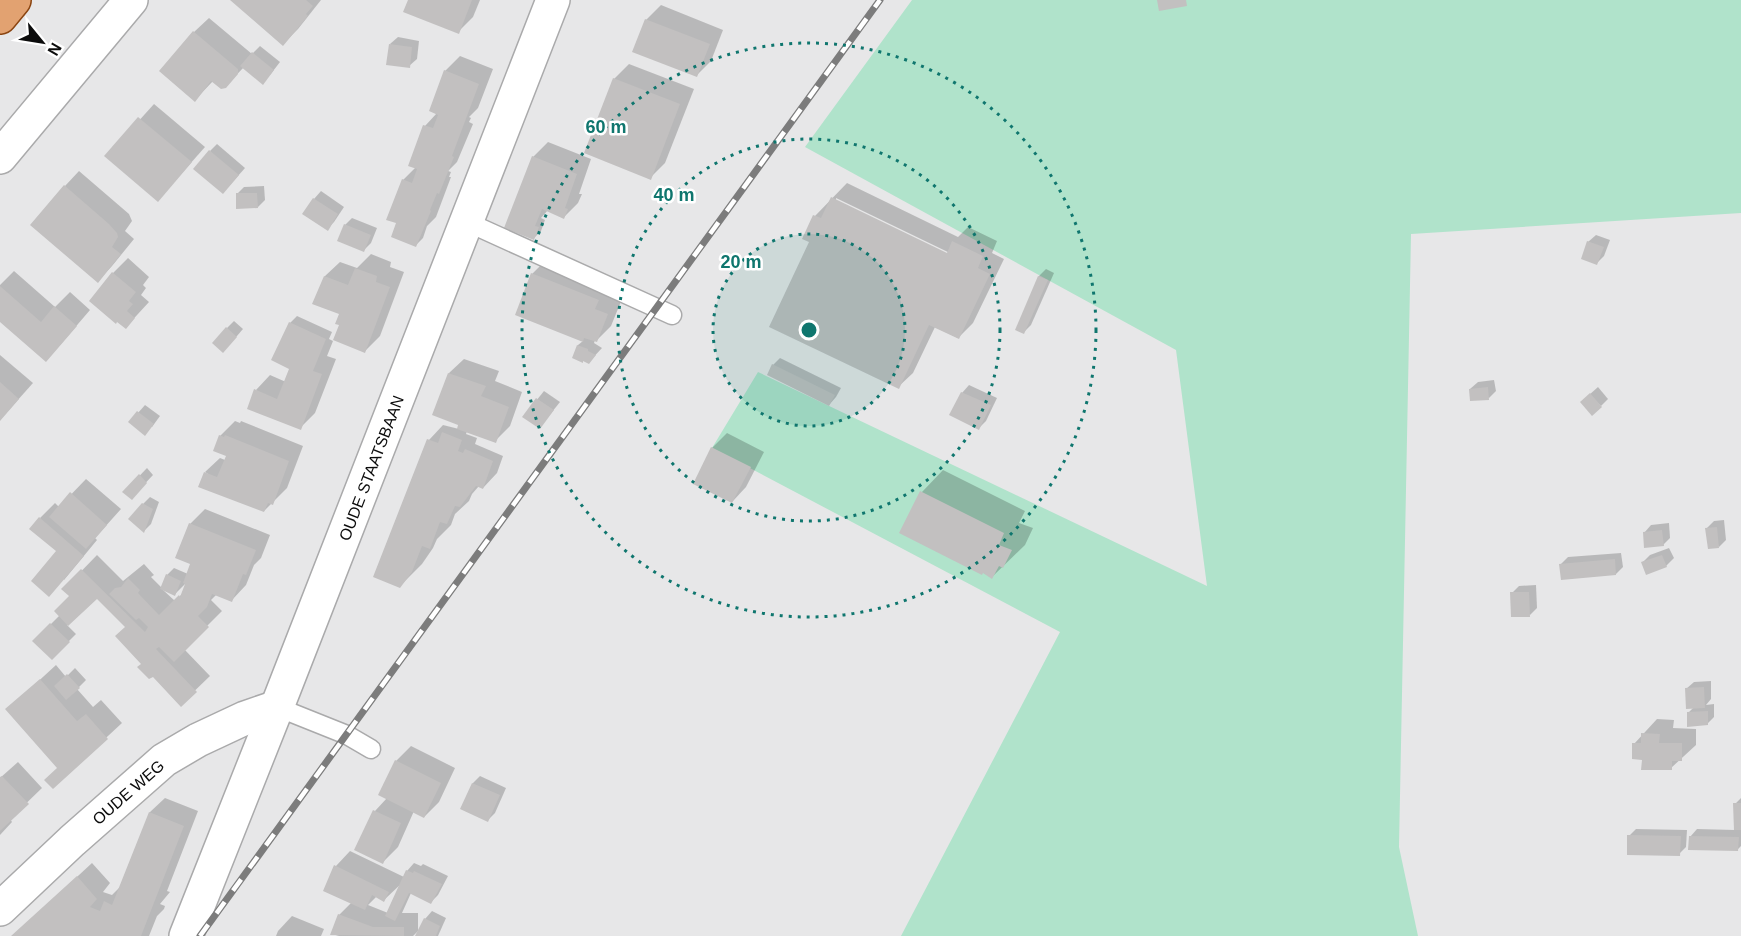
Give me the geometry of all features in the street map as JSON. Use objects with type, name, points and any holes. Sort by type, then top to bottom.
[{"type":"main road","points":[[0,17],[14,0]]},
{"type":"street","points":[[0,157],[131,0]]},
{"type":"street","name":"OUDE STAATSBAAN","points":[[186,936],[553,0]]},
{"type":"street","name":"OUDE WEG","points":[[0,909],[72,841],[164,760],[208,735],[245,718],[277,707]]},
{"type":"lane","points":[[467,222],[672,315]]},
{"type":"lane","points":[[277,707],[347,735],[371,749]]},
{"type":"green space","points":[[912,0],[1741,0],[1741,213],[1411,234],[1399,847],[1418,936],[901,936],[1060,632],[712,448],[758,372],[1207,586],[1176,350],[805,147]]},
{"type":"building","points":[[230,0],[306,0],[313,6],[306,14],[308,16],[283,46]]},
{"type":"building","points":[[408,0],[472,0],[459,34],[403,12]]},
{"type":"building","points":[[1157,0],[1186,0],[1187,6],[1159,11]]},
{"type":"building","points":[[645,19],[710,44],[697,77],[632,52]]},
{"type":"building","points":[[193,31],[238,69],[238,74],[226,88],[221,89],[211,81],[195,102],[159,71]]},
{"type":"building","points":[[389,44],[412,47],[410,68],[386,65]]},
{"type":"building","points":[[252,52],[274,70],[263,85],[240,66]]},
{"type":"building","points":[[444,70],[479,84],[452,156],[454,157],[416,247],[391,237],[396,223],[386,220],[402,179],[412,183],[417,169],[408,166],[423,125],[433,128],[438,115],[429,111]]},
{"type":"building","points":[[613,78],[680,104],[651,180],[584,153]]},
{"type":"building","points":[[138,117],[192,162],[158,202],[104,156]]},
{"type":"building","points":[[209,150],[239,175],[223,194],[193,169]]},
{"type":"building","points":[[532,156],[577,174],[565,208],[568,209],[564,219],[542,209],[535,226],[539,227],[534,240],[504,228]]},
{"type":"building","points":[[64,185],[117,233],[118,237],[112,247],[121,254],[98,283],[30,225]]},
{"type":"building","points":[[236,193],[257,193],[258,208],[236,209]]},
{"type":"building","points":[[831,197],[947,253],[952,241],[983,256],[978,268],[990,274],[959,339],[929,325],[899,389],[769,327],[809,242],[802,239],[813,215],[821,218]]},
{"type":"building","points":[[313,198],[338,214],[328,231],[302,214]]},
{"type":"building","points":[[344,224],[371,235],[364,252],[337,241]]},
{"type":"building","points":[[1587,241],[1604,247],[1597,265],[1581,259]]},
{"type":"building","points":[[355,268],[377,276],[376,282],[390,287],[365,353],[333,340],[339,325],[335,324],[339,314],[312,304],[324,276],[348,285]]},
{"type":"building","points":[[112,272],[136,292],[129,301],[133,304],[127,311],[135,318],[126,329],[117,322],[116,324],[89,301]]},
{"type":"building","points":[[531,273],[599,300],[595,309],[608,314],[597,342],[584,338],[583,342],[515,315]]},
{"type":"building","points":[[1038,276],[1048,280],[1024,334],[1015,330]]},
{"type":"building","points":[[0,286],[41,322],[54,306],[77,326],[46,362],[0,322]]},
{"type":"building","points":[[289,322],[326,339],[313,371],[322,374],[301,430],[247,409],[254,389],[277,399],[289,369],[271,360]]},
{"type":"building","points":[[226,327],[237,337],[223,353],[212,343]]},
{"type":"building","points":[[577,345],[596,355],[589,364],[572,358]]},
{"type":"building","points":[[772,364],[835,395],[829,406],[767,375]]},
{"type":"building","points":[[448,373],[486,386],[481,396],[509,407],[496,443],[457,429],[458,425],[432,415]]},
{"type":"building","points":[[0,382],[19,399],[0,421]]},
{"type":"building","points":[[1488,387],[1489,400],[1470,401],[1469,389]]},
{"type":"building","points":[[961,392],[991,405],[979,430],[949,415]]},
{"type":"building","points":[[1590,393],[1602,407],[1592,416],[1580,402]]},
{"type":"building","points":[[536,398],[554,410],[540,429],[522,417]]},
{"type":"building","points":[[137,411],[154,424],[145,436],[128,422]]},
{"type":"building","points":[[442,432],[462,440],[458,451],[463,453],[465,449],[493,461],[483,489],[476,486],[460,507],[455,506],[447,524],[440,522],[430,549],[422,546],[412,572],[400,588],[373,577],[427,439],[438,443]]},
{"type":"building","points":[[219,435],[224,437],[225,435],[289,461],[273,505],[268,503],[264,512],[198,487],[204,472],[217,477],[226,456],[213,451]]},
{"type":"building","points":[[711,447],[751,467],[732,503],[693,484]]},
{"type":"building","points":[[139,474],[147,483],[132,500],[122,492]]},
{"type":"building","points":[[920,491],[1004,533],[999,545],[1012,550],[1003,568],[999,566],[992,579],[899,533]]},
{"type":"building","points":[[70,492],[107,525],[86,549],[49,517]]},
{"type":"building","points":[[142,503],[153,509],[144,533],[128,519]]},
{"type":"building","points":[[39,517],[84,556],[49,597],[31,581],[56,551],[29,529]]},
{"type":"building","points":[[189,523],[256,550],[232,602],[212,594],[207,607],[198,616],[209,627],[174,662],[159,647],[156,649],[197,692],[181,707],[153,677],[149,679],[137,667],[141,664],[115,636],[125,627],[97,599],[68,626],[54,611],[69,596],[61,589],[81,569],[145,632],[148,627],[139,618],[136,620],[109,594],[115,588],[121,587],[128,578],[140,590],[138,593],[159,615],[179,595],[180,597],[190,564],[175,558]]},
{"type":"building","points":[[1717,527],[1719,548],[1708,549],[1705,528]]},
{"type":"building","points":[[1662,530],[1664,546],[1644,548],[1643,532]]},
{"type":"building","points":[[1662,555],[1667,567],[1646,575],[1641,562]]},
{"type":"building","points":[[1615,559],[1616,575],[1561,580],[1559,564]]},
{"type":"building","points":[[166,574],[181,581],[175,596],[160,589]]},
{"type":"building","points":[[1510,592],[1529,592],[1530,617],[1511,617]]},
{"type":"building","points":[[50,623],[70,642],[52,660],[32,641]]},
{"type":"building","points":[[67,674],[80,688],[66,700],[54,686]]},
{"type":"building","points":[[40,679],[77,721],[86,714],[108,739],[53,789],[44,780],[57,768],[5,709]]},
{"type":"building","points":[[1704,687],[1705,708],[1686,709],[1685,688]]},
{"type":"building","points":[[1708,711],[1708,725],[1687,727],[1687,712]]},
{"type":"building","points":[[1641,733],[1660,734],[1659,743],[1682,743],[1682,761],[1672,761],[1672,770],[1641,770],[1642,760],[1632,759],[1632,743],[1641,743]]},
{"type":"building","points":[[395,760],[441,783],[424,818],[378,795]]},
{"type":"building","points":[[2,776],[29,804],[0,831],[0,777]]},
{"type":"building","points":[[472,783],[500,795],[488,822],[460,809]]},
{"type":"building","points":[[1733,803],[1741,803],[1741,830],[1734,830]]},
{"type":"building","points":[[373,810],[401,823],[383,864],[354,850]]},
{"type":"building","points":[[149,812],[184,826],[141,936],[11,936],[77,876],[97,899],[90,907],[100,911],[104,901],[112,905]]},
{"type":"building","points":[[1627,835],[1681,836],[1680,856],[1627,855]]},
{"type":"building","points":[[1689,836],[1739,837],[1738,851],[1688,850]]},
{"type":"building","points":[[334,865],[389,892],[384,902],[372,895],[365,910],[323,891]]},
{"type":"building","points":[[406,870],[413,873],[414,871],[442,884],[431,904],[409,893],[395,921],[385,916]]},
{"type":"building","points":[[338,914],[373,927],[404,927],[404,936],[330,935]]},
{"type":"building","points":[[424,918],[440,926],[436,936],[415,936]]},
{"type":"railway","points":[[200,936],[880,0]]}]
